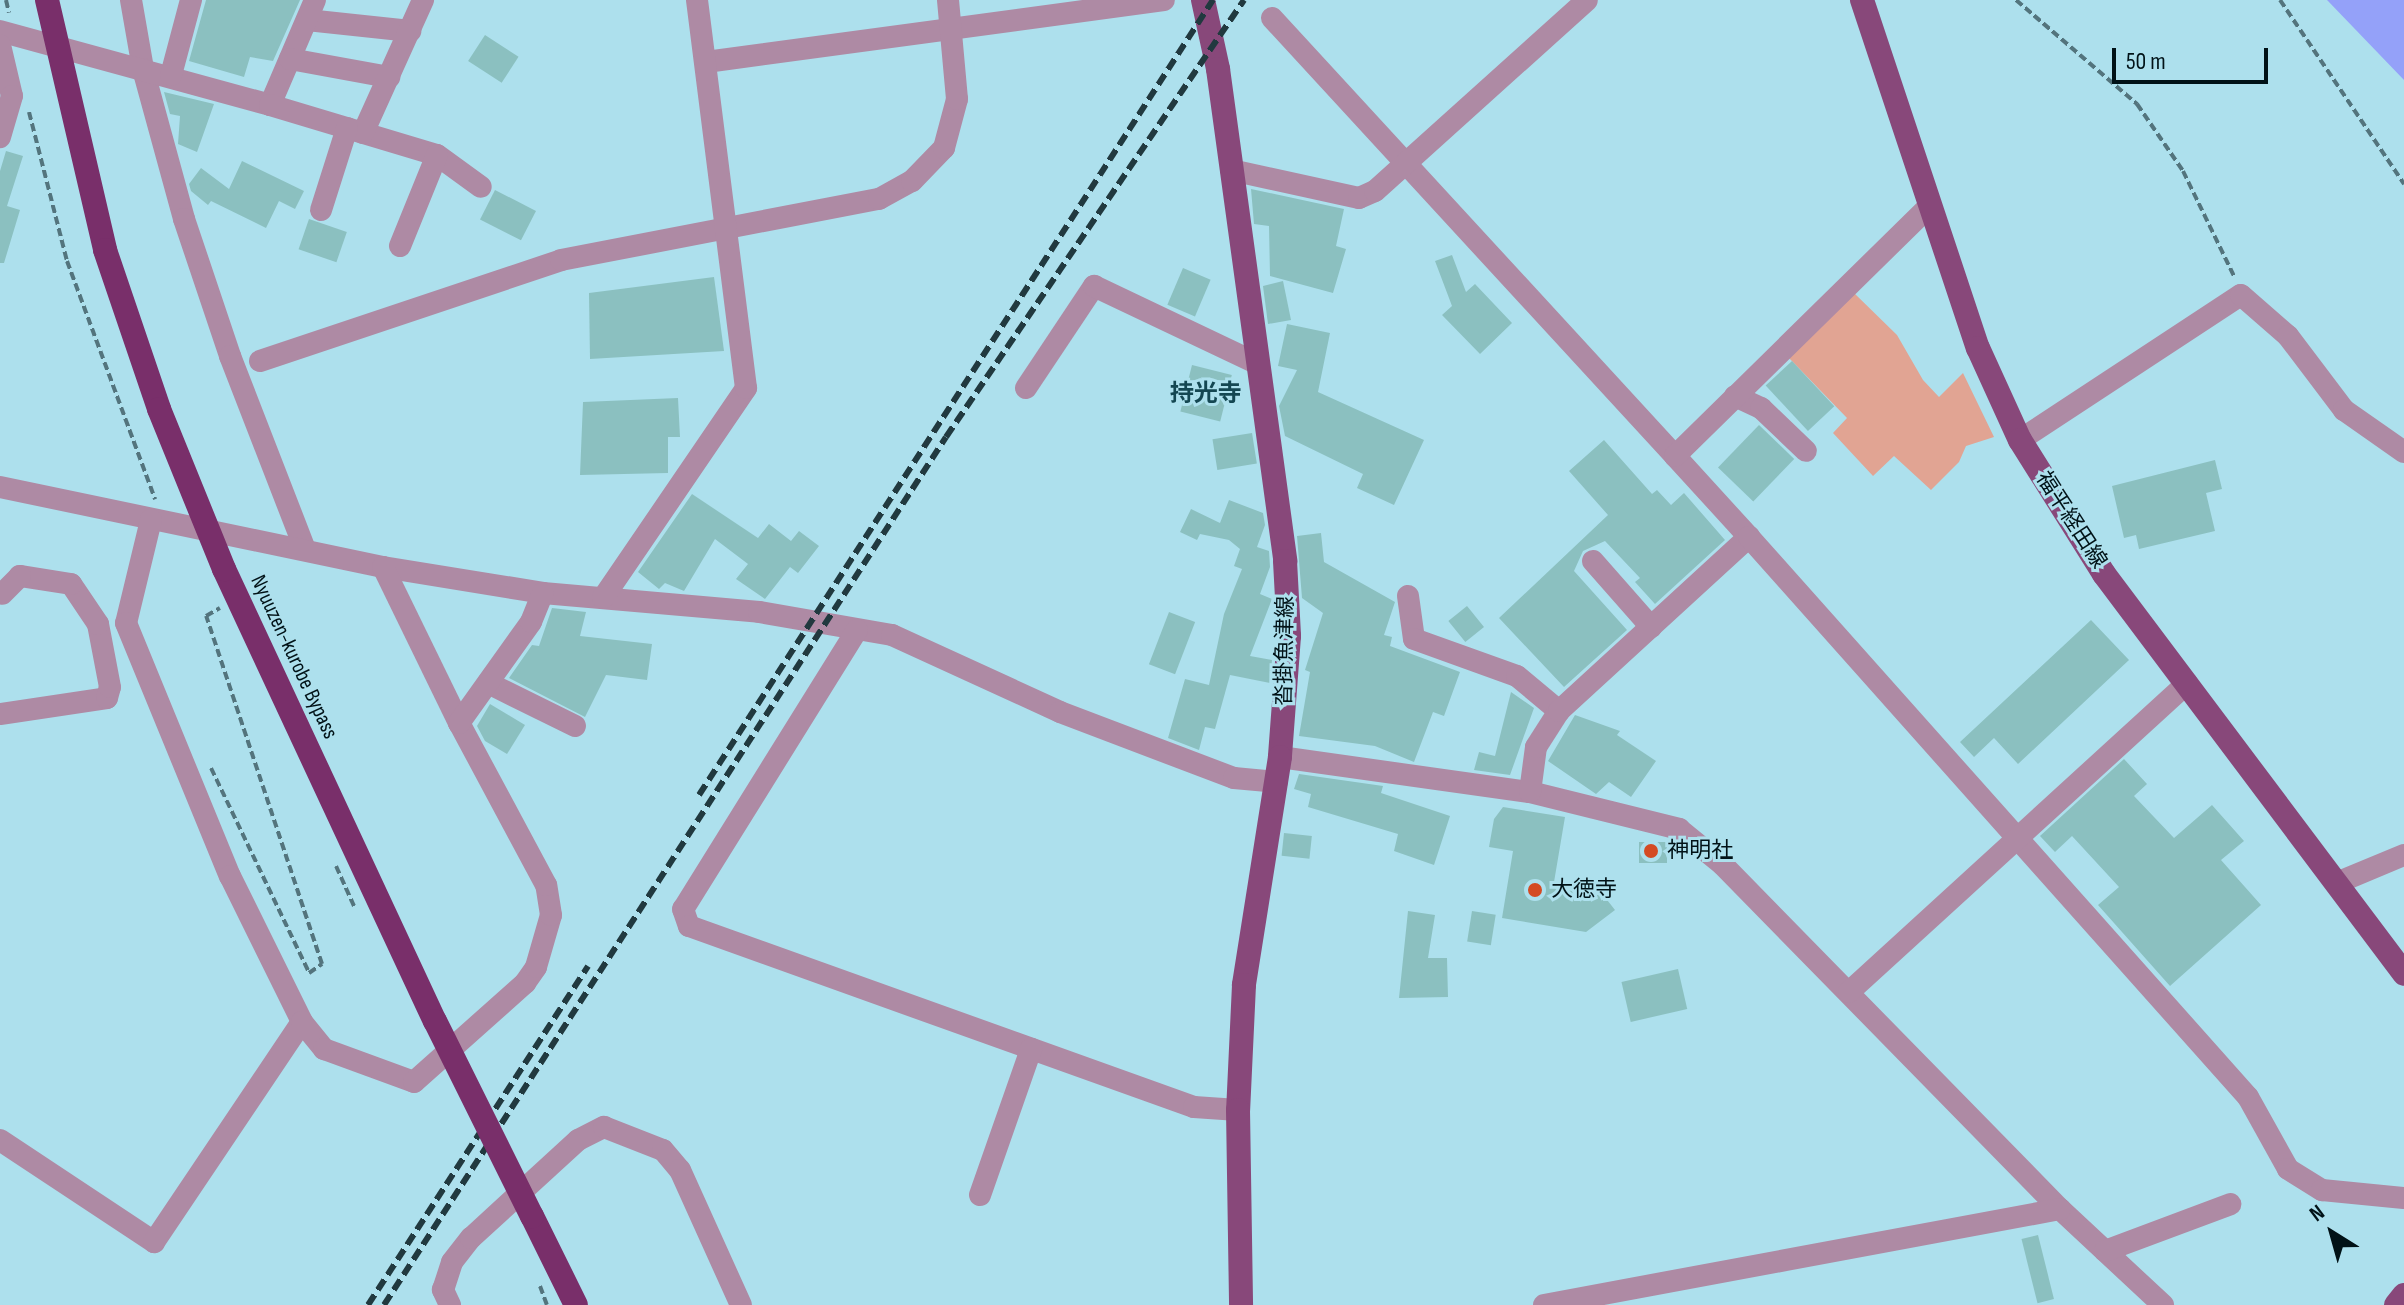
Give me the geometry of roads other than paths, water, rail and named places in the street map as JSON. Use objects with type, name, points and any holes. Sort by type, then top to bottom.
[{"type":"highway","name":"Nyuuzen-kurobe Bypass","points":[[47,0],[105,250],[159,409],[224,569],[435,1021],[576,1305]]},
{"type":"main road","name":"沓掛魚津線","points":[[1203,0],[1231,170],[1285,561],[1289,636],[1277,782],[1244,985],[1238,1110],[1241,1305]]},
{"type":"main road","name":"福平経田線","points":[[1862,0],[1978,348],[2020,440],[2065,518],[2339,882],[2404,974]]},
{"type":"main road","points":[[2396,1305],[2404,1295]]},
{"type":"street","points":[[131,0],[143,69],[225,343],[304,547]]},
{"type":"street","points":[[171,75],[191,0]]},
{"type":"street","points":[[321,210],[355,130],[389,77],[423,0]]},
{"type":"street","points":[[603,598],[746,388],[697,0]]},
{"type":"street","points":[[260,361],[561,260],[879,199],[912,181],[944,148],[957,99],[948,0]]},
{"type":"street","points":[[706,62],[1164,0]]},
{"type":"street","points":[[1231,170],[1359,198],[1375,191],[1587,0]]},
{"type":"street","points":[[270,105],[311,10],[410,31]]},
{"type":"street","points":[[1272,18],[1749,537],[2019,837],[2248,1097],[2288,1169],[2322,1190],[2404,1198]]},
{"type":"street","points":[[0,137],[12,96],[4,37],[171,75],[437,155],[481,187]]},
{"type":"street","points":[[290,59],[389,77]]},
{"type":"street","points":[[400,246],[437,155]]},
{"type":"street","points":[[1675,456],[1930,205]]},
{"type":"street","points":[[1026,388],[1094,286],[1258,364]]},
{"type":"street","points":[[2020,440],[2241,295],[2288,336],[2344,410],[2404,452]]},
{"type":"street","points":[[1735,396],[1761,408],[1806,451]]},
{"type":"street","points":[[0,487],[158,521],[304,547],[383,567],[543,593],[759,612],[892,635],[1060,712],[1234,778],[1277,782]]},
{"type":"street","points":[[158,521],[126,623],[230,876],[302,1022],[324,1049],[414,1082],[525,983],[536,967],[551,915],[546,885],[459,723],[383,567]]},
{"type":"street","points":[[1530,792],[1536,747],[1559,711],[1749,537]]},
{"type":"street","points":[[1593,561],[1651,627]]},
{"type":"street","points":[[0,714],[107,698],[110,687],[98,624],[71,584],[20,576],[2,594]]},
{"type":"street","points":[[459,723],[531,622],[543,593]]},
{"type":"street","points":[[1408,596],[1414,639],[1517,676],[1559,711]]},
{"type":"street","points":[[857,630],[683,909],[689,926],[1194,1107],[1238,1110]]},
{"type":"street","points":[[488,683],[575,726]]},
{"type":"street","points":[[1849,992],[2187,683]]},
{"type":"street","points":[[1280,757],[1530,792],[1679,829],[1723,865],[2060,1209],[2163,1305]]},
{"type":"street","points":[[2339,882],[2404,855]]},
{"type":"street","points":[[0,1140],[154,1242],[302,1022]]},
{"type":"street","points":[[980,1195],[1031,1049]]},
{"type":"street","points":[[450,1305],[443,1290],[452,1262],[471,1238],[578,1140],[604,1127],[663,1150],[680,1170],[741,1305]]},
{"type":"street","points":[[2105,1251],[2231,1204]]},
{"type":"street","points":[[1544,1305],[2060,1209]]},
{"type":"water","points":[[2404,0],[2404,80],[2328,1]]},
{"type":"railway","points":[[699,795],[1213,0]]},
{"type":"railway","points":[[384,1305],[946,437],[1244,0]]},
{"type":"railway","points":[[368,1305],[588,966]]},
{"type":"place","name":"神明社","points":[[1651,851]]},
{"type":"place","name":"大徳寺","points":[[1535,890]]},
{"type":"district","name":"持光寺","points":[[1206,394]]}]
